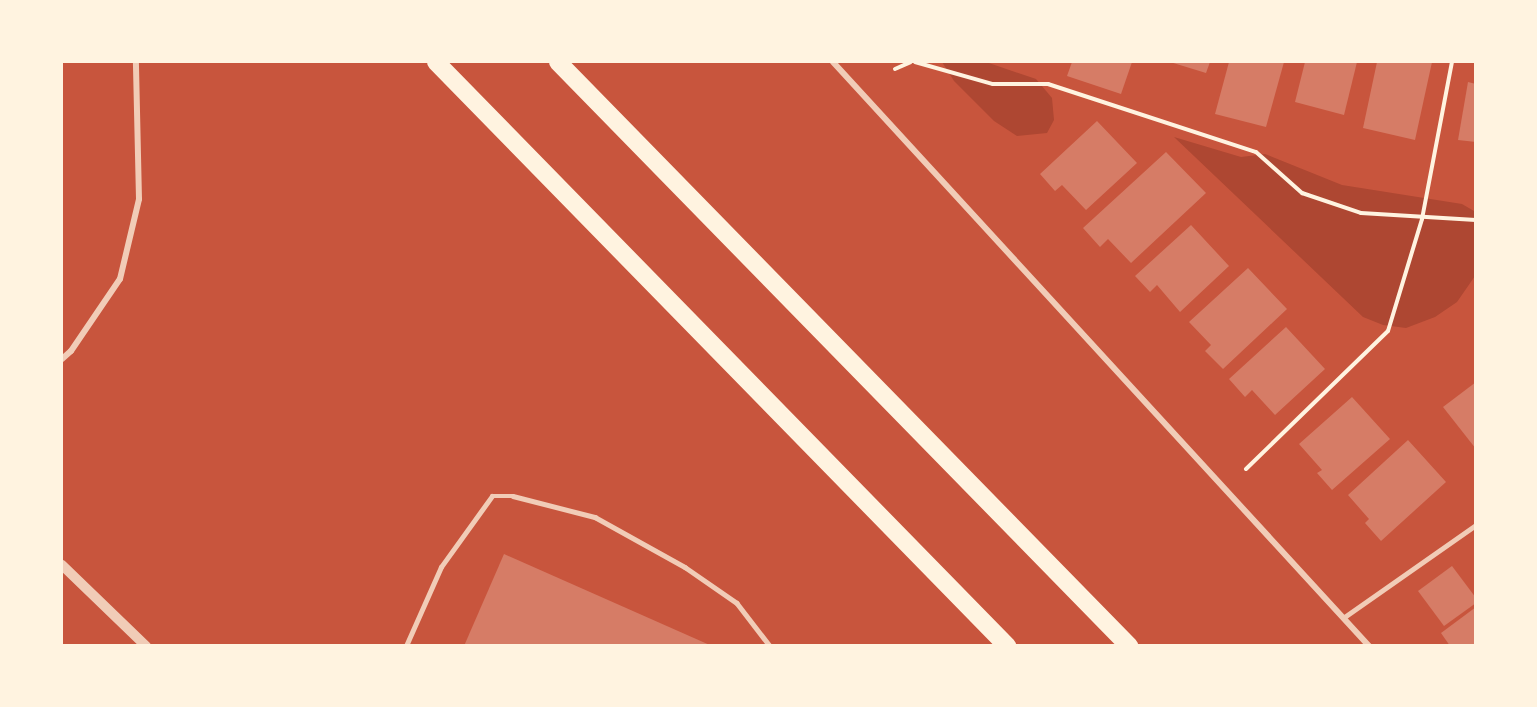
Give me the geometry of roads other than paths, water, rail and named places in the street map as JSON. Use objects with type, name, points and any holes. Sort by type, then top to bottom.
[{"type":"highway","points":[[436,62],[1007,645]]},
{"type":"highway","points":[[558,62],[1129,645]]},
{"type":"street","points":[[62,358],[71,351],[120,279],[140,199],[136,62]]},
{"type":"street","points":[[833,62],[1369,645]]},
{"type":"street","points":[[62,565],[141,644]]},
{"type":"lane","points":[[406,645],[441,567],[492,495],[513,495],[595,517],[685,567],[737,603],[770,645]]},
{"type":"lane","points":[[1343,619],[1476,525]]}]
